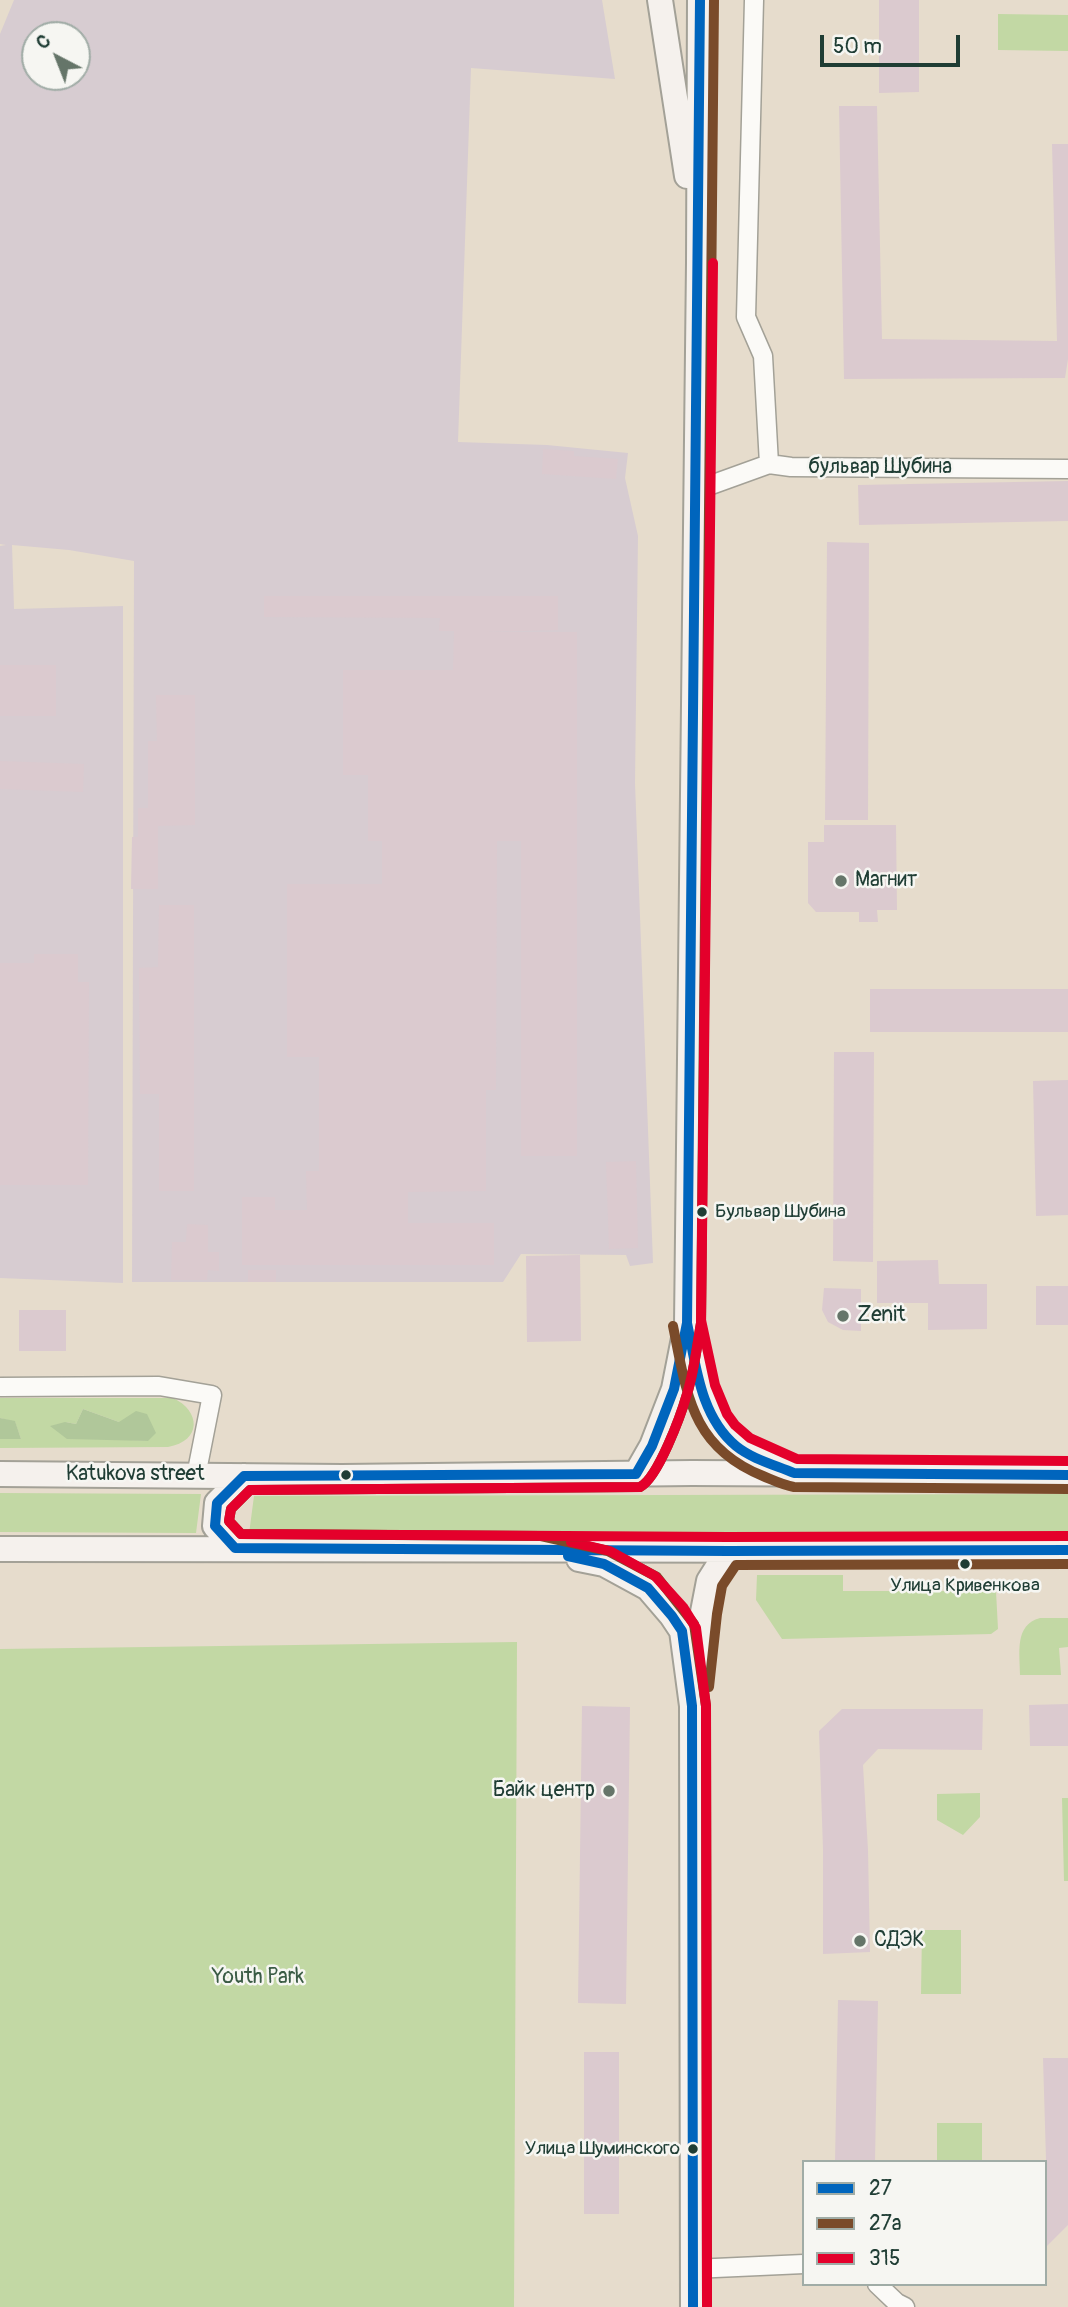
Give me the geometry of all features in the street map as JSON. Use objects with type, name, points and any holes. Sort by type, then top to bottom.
[{"type":"main road","points":[[660,0],[699,263]]},
{"type":"main road","points":[[636,1474],[652,1446],[674,1389],[687,1323],[700,0]]},
{"type":"main road","points":[[687,1323],[702,1390],[715,1423],[735,1445],[794,1473]]},
{"type":"main road","name":"Katukova street","points":[[0,1474],[1068,1475]]},
{"type":"main road","points":[[234,1548],[215,1526],[217,1503],[244,1476]]},
{"type":"main road","points":[[0,1549],[1068,1550]]},
{"type":"main road","points":[[541,1550],[604,1564],[648,1588],[682,1631],[692,1706]]},
{"type":"main road","points":[[693,2307],[692,1706],[709,1581],[728,1551]]},
{"type":"street","points":[[754,0],[747,317],[763,356],[769,464]]},
{"type":"street","name":"бульвар Шубина","points":[[697,490],[769,464],[791,467],[1068,469]]},
{"type":"street","points":[[0,1387],[159,1386],[212,1395],[196,1476]]},
{"type":"street","points":[[693,2269],[802,2264]]},
{"type":"street","points":[[879,2286],[905,2307]]},
{"type":"shaded area","points":[[14,0],[602,0],[615,79],[471,68],[458,442],[547,445],[628,453],[625,478],[638,536],[635,783],[653,1263],[630,1266],[626,1255],[521,1254],[503,1282],[132,1282],[134,561],[69,550],[12,545],[14,609],[123,606],[123,1283],[0,1278],[0,546],[6,545],[0,544],[0,34]]},
{"type":"green space","points":[[998,14],[1068,15],[1068,51],[998,50]]},
{"type":"green space","points":[[0,1398],[173,1398],[189,1410],[194,1425],[187,1439],[168,1447],[0,1448],[0,1439],[21,1439],[15,1422],[0,1418]],"holes":[[[83,1409],[119,1422],[148,1441],[114,1439],[65,1422],[76,1424]]]},
{"type":"green space","points":[[83,1409],[119,1422],[136,1411],[147,1414],[156,1433],[148,1441],[67,1439],[50,1426],[65,1422],[76,1424]]},
{"type":"green space","points":[[0,1418],[15,1421],[21,1439],[0,1439]]},
{"type":"green space","points":[[0,1493],[201,1494],[196,1533],[0,1532]]},
{"type":"green space","points":[[1068,1494],[1068,1534],[249,1534],[254,1496]]},
{"type":"green space","points":[[757,1575],[843,1575],[843,1591],[996,1591],[998,1629],[991,1634],[782,1639],[756,1600]]},
{"type":"green space","points":[[1040,1618],[1068,1618],[1068,1647],[1059,1648],[1061,1675],[1020,1675],[1019,1649],[1022,1633]]},
{"type":"green space","name":"Youth Park","points":[[517,1642],[514,2307],[0,2307],[0,1649]]},
{"type":"green space","points":[[980,1793],[980,1817],[963,1835],[937,1820],[937,1794]]},
{"type":"green space","points":[[1062,1798],[1068,1798],[1068,1881],[1064,1881]]},
{"type":"green space","points":[[922,1930],[961,1930],[961,1994],[921,1994]]},
{"type":"green space","points":[[937,2123],[982,2123],[982,2160],[937,2160]]},
{"type":"building","points":[[879,0],[919,0],[919,92],[879,93]]},
{"type":"building","points":[[839,106],[877,106],[882,339],[1057,341],[1052,144],[1068,144],[1068,359],[1065,378],[844,379]]},
{"type":"building","points":[[543,449],[574,451],[574,456],[618,459],[616,479],[542,474]]},
{"type":"building","points":[[1068,481],[1068,521],[859,525],[858,485]]},
{"type":"building","points":[[827,542],[869,543],[868,820],[825,820]]},
{"type":"building","points":[[264,596],[558,596],[558,630],[486,632],[577,632],[577,1156],[521,1156],[521,841],[497,841],[496,1090],[486,1090],[486,1191],[408,1192],[408,1223],[494,1223],[494,1265],[242,1265],[242,1197],[275,1197],[275,1210],[307,1210],[306,1171],[319,1171],[319,1057],[287,1057],[287,884],[382,884],[382,841],[368,841],[368,775],[343,775],[343,670],[453,670],[454,631],[439,631],[440,618],[264,617]]},
{"type":"building","points":[[0,665],[56,665],[56,716],[0,716]]},
{"type":"building","points":[[156,695],[195,695],[195,825],[158,826],[158,889],[131,889],[132,837],[138,837],[138,808],[148,808],[148,741],[157,741]]},
{"type":"building","points":[[0,761],[84,764],[83,792],[0,789]]},
{"type":"building","points":[[824,825],[896,825],[897,910],[877,910],[878,922],[859,922],[859,912],[816,912],[808,903],[808,842],[824,842]]},
{"type":"building","points":[[159,905],[194,905],[194,1191],[159,1191],[159,1094],[140,1094],[139,968],[158,967]]},
{"type":"building","points":[[34,954],[78,954],[78,982],[89,982],[88,1185],[0,1185],[0,963],[34,963]]},
{"type":"building","points":[[870,989],[1068,989],[1068,1032],[870,1032]]},
{"type":"building","points":[[834,1052],[874,1052],[873,1262],[833,1261]]},
{"type":"building","points":[[1068,1080],[1068,1215],[1036,1216],[1033,1081]]},
{"type":"building","points":[[636,1161],[638,1248],[609,1249],[606,1162]]},
{"type":"building","points":[[187,1224],[208,1225],[208,1252],[219,1252],[219,1271],[208,1270],[207,1280],[171,1280],[172,1242],[186,1242]]},
{"type":"building","points":[[580,1255],[581,1341],[527,1342],[526,1256]]},
{"type":"building","points":[[938,1260],[939,1284],[987,1284],[987,1329],[928,1330],[928,1303],[877,1303],[877,1261]]},
{"type":"building","points":[[248,1270],[276,1270],[276,1282],[248,1282]]},
{"type":"building","points":[[1036,1286],[1068,1286],[1068,1325],[1036,1325]]},
{"type":"building","name":"Zenit","points":[[824,1288],[861,1289],[861,1331],[843,1330],[828,1322],[822,1310]]},
{"type":"building","points":[[19,1310],[66,1310],[66,1351],[19,1351]]},
{"type":"building","points":[[1068,1704],[1068,1746],[1030,1746],[1029,1705]]},
{"type":"building","points":[[582,1706],[630,1707],[626,2004],[578,2003]]},
{"type":"building","points":[[842,1709],[983,1709],[982,1750],[878,1749],[863,1765],[870,1952],[823,1954],[819,1731]]},
{"type":"building","points":[[838,2000],[878,2001],[875,2160],[835,2160]]},
{"type":"building","points":[[584,2052],[619,2052],[619,2214],[584,2214]]},
{"type":"building","points":[[1043,2058],[1068,2058],[1068,2225],[1047,2246]]},
{"type":"transit line","name":"27","points":[[700,0],[687,1323],[674,1389],[652,1446],[636,1474],[244,1476],[217,1503],[215,1526],[235,1548],[1068,1550]]},
{"type":"transit line","name":"27а","points":[[707,2307],[706,1706],[694,1624],[657,1577],[608,1551],[541,1536],[241,1534],[229,1521],[231,1509],[250,1490],[640,1487],[654,1472],[661,1459],[684,1404],[692,1377],[701,1323],[714,0]]},
{"type":"transit line","name":"315","points":[[713,263],[701,1323],[689,1386],[674,1430],[654,1472],[640,1487],[250,1490],[231,1509],[229,1521],[241,1534],[1068,1536]]},
{"type":"transit line","name":"315","points":[[701,1320],[715,1385],[727,1414],[750,1438],[797,1459],[1068,1461]]},
{"type":"transit line","name":"27","points":[[687,1323],[701,1389],[714,1420],[724,1434],[749,1455],[794,1473],[1068,1475]]},
{"type":"transit line","name":"27а","points":[[673,1326],[689,1396],[696,1416],[707,1434],[739,1464],[774,1481],[794,1487],[1068,1489]]},
{"type":"transit line","name":"315","points":[[571,1542],[610,1551],[655,1576],[683,1607],[696,1628],[706,1706],[707,2307]]},
{"type":"transit line","name":"27","points":[[568,1556],[604,1564],[648,1588],[682,1631],[692,1706],[693,2307]]},
{"type":"transit line","name":"27а","points":[[709,1687],[722,1586],[736,1565],[1068,1564]]},
{"type":"place","name":"Магнит","points":[[841,881]]},
{"type":"place","name":"Бульвар Шубина","points":[[702,1212]]},
{"type":"place","name":"Zenit","points":[[843,1316]]},
{"type":"place","name":"Улица Кривенкова","points":[[965,1564]]},
{"type":"place","name":"Байк центр","points":[[609,1791]]},
{"type":"place","name":"СДЭК","points":[[860,1941]]},
{"type":"place","name":"Улица Шуминского","points":[[693,2149]]}]
